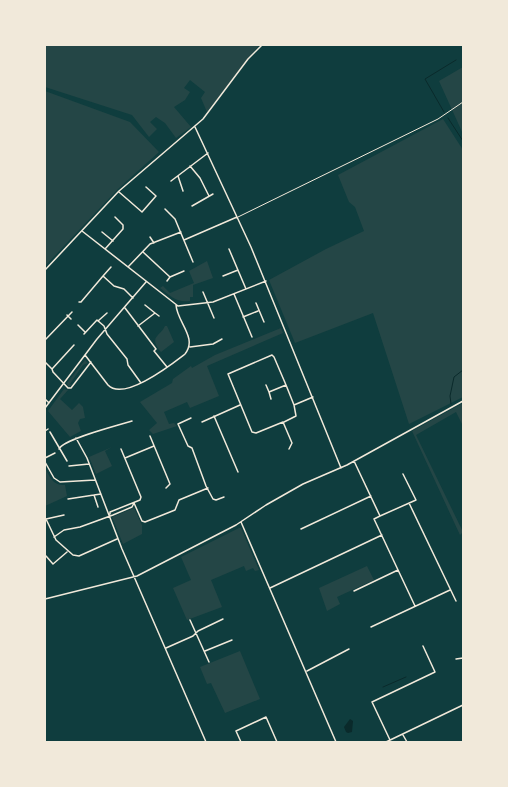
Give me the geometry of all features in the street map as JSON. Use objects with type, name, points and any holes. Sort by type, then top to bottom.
[{"type":"street","points":[[45,270],[119,191],[176,140],[195,127],[208,115],[248,59],[262,45]]},
{"type":"street","points":[[195,127],[238,217],[266,281],[341,468]]},
{"type":"street","points":[[171,181],[208,153]]},
{"type":"street","points":[[190,166],[200,178],[209,196]]},
{"type":"street","points":[[178,176],[183,191]]},
{"type":"street","points":[[119,191],[142,212],[156,197],[146,187]]},
{"type":"street","points":[[192,206],[213,194]]},
{"type":"street","points":[[165,210],[174,217],[193,262]]},
{"type":"street","points":[[105,249],[123,229],[123,225],[115,217]]},
{"type":"street","points":[[184,240],[238,217]]},
{"type":"street","points":[[82,231],[176,305],[189,338],[189,347],[185,354],[141,383],[119,390],[113,389],[108,385],[85,355]]},
{"type":"street","points":[[102,232],[113,241]]},
{"type":"street","points":[[128,268],[154,243],[181,232]]},
{"type":"street","points":[[150,237],[154,243]]},
{"type":"street","points":[[229,249],[246,289]]},
{"type":"street","points":[[143,252],[170,277]]},
{"type":"street","points":[[79,302],[85,298],[111,267]]},
{"type":"street","points":[[223,276],[238,270]]},
{"type":"street","points":[[167,281],[170,277],[184,271]]},
{"type":"street","points":[[103,276],[114,286],[124,290],[133,298]]},
{"type":"street","points":[[176,305],[207,303],[266,281]]},
{"type":"street","points":[[45,408],[105,330],[146,282]]},
{"type":"street","points":[[203,292],[207,303],[210,305],[214,318]]},
{"type":"street","points":[[234,294],[252,337]]},
{"type":"street","points":[[256,303],[264,322]]},
{"type":"street","points":[[145,305],[159,316]]},
{"type":"street","points":[[125,308],[156,349],[154,351],[167,367]]},
{"type":"street","points":[[243,317],[259,310]]},
{"type":"street","points":[[45,340],[72,312]]},
{"type":"street","points":[[78,325],[85,333],[97,320],[98,321],[107,313]]},
{"type":"street","points":[[138,326],[155,313]]},
{"type":"street","points":[[67,316],[71,319]]},
{"type":"street","points":[[98,321],[104,326],[105,330],[141,383]]},
{"type":"street","points":[[189,347],[213,344],[222,339]]},
{"type":"street","points":[[52,369],[74,345]]},
{"type":"street","points":[[272,355],[286,385],[294,405],[296,416],[254,433],[228,378],[228,374],[272,355]]},
{"type":"street","points":[[45,362],[68,388],[71,388],[91,362]]},
{"type":"street","points":[[266,385],[272,399]]},
{"type":"street","points":[[269,392],[286,385]]},
{"type":"street","points":[[294,405],[312,397]]},
{"type":"street","points":[[45,399],[50,403]]},
{"type":"street","points":[[45,599],[135,577],[241,522],[266,505],[304,484],[341,468],[463,401]]},
{"type":"street","points":[[202,422],[240,405]]},
{"type":"street","points":[[214,416],[238,472]]},
{"type":"street","points":[[191,418],[178,424],[188,446],[192,448],[213,499],[216,500],[224,497]]},
{"type":"street","points":[[59,449],[61,445],[76,438],[132,421]]},
{"type":"street","points":[[283,422],[291,442],[289,449]]},
{"type":"street","points":[[50,432],[67,461]]},
{"type":"street","points":[[150,436],[170,484],[166,488]]},
{"type":"street","points":[[76,438],[90,464],[118,538],[206,742]]},
{"type":"street","points":[[125,458],[154,446]]},
{"type":"street","points":[[54,537],[64,530],[80,527],[109,516],[110,512],[134,503],[141,497],[121,449]]},
{"type":"street","points":[[45,458],[55,453]]},
{"type":"street","points":[[354,461],[380,516]]},
{"type":"street","points":[[45,462],[54,478],[60,482],[95,480]]},
{"type":"street","points":[[69,466],[90,464]]},
{"type":"street","points":[[403,474],[416,500],[374,519],[415,606]]},
{"type":"street","points":[[134,503],[142,521],[145,522],[175,510],[179,500],[208,488]]},
{"type":"street","points":[[68,499],[101,494]]},
{"type":"street","points":[[94,495],[98,507]]},
{"type":"street","points":[[301,529],[371,496]]},
{"type":"street","points":[[409,503],[456,601]]},
{"type":"street","points":[[64,515],[45,519],[54,537],[67,552],[72,555],[79,556],[118,538]]},
{"type":"street","points":[[241,522],[336,742]]},
{"type":"street","points":[[270,588],[382,535]]},
{"type":"street","points":[[46,556],[53,564],[67,552]]},
{"type":"street","points":[[354,591],[398,570]]},
{"type":"street","points":[[371,627],[450,590]]},
{"type":"street","points":[[166,648],[196,634],[198,630],[223,619]]},
{"type":"street","points":[[190,620],[196,634],[199,636],[209,662]]},
{"type":"street","points":[[205,651],[232,640]]},
{"type":"street","points":[[390,740],[372,702],[435,672],[423,646]]},
{"type":"street","points":[[306,672],[349,649]]},
{"type":"street","points":[[456,659],[463,658]]},
{"type":"street","points":[[386,742],[463,705]]},
{"type":"street","points":[[241,742],[236,731],[266,717],[277,742]]},
{"type":"street","points":[[403,734],[407,742]]},
{"type":"lane","points":[[238,217],[438,119],[463,102]]},
{"type":"shaded area","points":[[45,45],[259,45],[207,112],[201,98],[205,92],[190,80],[184,88],[190,92],[185,100],[174,107],[191,127],[176,138],[165,123],[156,117],[150,122],[157,129],[149,137],[132,115],[45,87]]},
{"type":"shaded area","points":[[463,67],[463,134],[439,81]]},
{"type":"shaded area","points":[[45,91],[130,122],[159,152],[118,189],[45,266]]},
{"type":"shaded area","points":[[443,119],[463,150],[463,397],[409,424],[373,313],[295,343],[269,280],[326,249],[364,231],[355,207],[349,202],[338,175]]},
{"type":"shaded area","points":[[207,261],[213,278],[193,285],[193,297],[190,297],[190,301],[177,300],[160,288],[163,286],[170,293],[194,283],[189,271]]},
{"type":"shaded area","points":[[165,326],[167,326],[174,342],[161,352],[155,343],[155,340]]},
{"type":"shaded area","points":[[281,328],[283,333],[207,366],[219,396],[190,408],[187,402],[164,412],[169,424],[174,423],[177,426],[153,434],[149,430],[157,423],[140,402],[172,383],[173,379],[191,366],[192,368],[215,355]]},
{"type":"shaded area","points":[[85,360],[88,363],[83,365],[70,384],[72,385],[68,387],[67,383]]},
{"type":"shaded area","points":[[64,389],[68,390],[60,399],[72,410],[79,403],[83,407],[85,418],[80,419],[78,423],[81,431],[70,437],[48,411]]},
{"type":"shaded area","points":[[463,403],[463,426],[456,412],[416,435],[463,532],[460,535],[412,431]]},
{"type":"shaded area","points":[[112,447],[105,451],[112,466],[96,474],[89,457]]},
{"type":"shaded area","points":[[45,468],[50,478],[58,484],[65,485],[67,496],[45,506]]},
{"type":"shaded area","points":[[134,508],[142,525],[142,534],[123,544],[112,517]]},
{"type":"shaded area","points":[[241,528],[259,570],[255,571],[253,568],[246,571],[244,566],[211,580],[222,607],[187,620],[173,588],[191,580],[181,557]]},
{"type":"shaded area","points":[[367,566],[374,580],[337,597],[340,604],[327,611],[319,588]]},
{"type":"shaded area","points":[[240,651],[260,699],[225,713],[211,683],[207,684],[200,667]]},
{"type":"shaded area","points":[[350,719],[353,721],[352,732],[348,733],[344,727]]},
{"type":"waterway","points":[[444,112],[425,79],[456,60]]},
{"type":"waterway","points":[[448,118],[463,141]]},
{"type":"waterway","points":[[451,404],[450,396],[454,377],[463,370]]},
{"type":"waterway","points":[[383,687],[406,677]]}]
